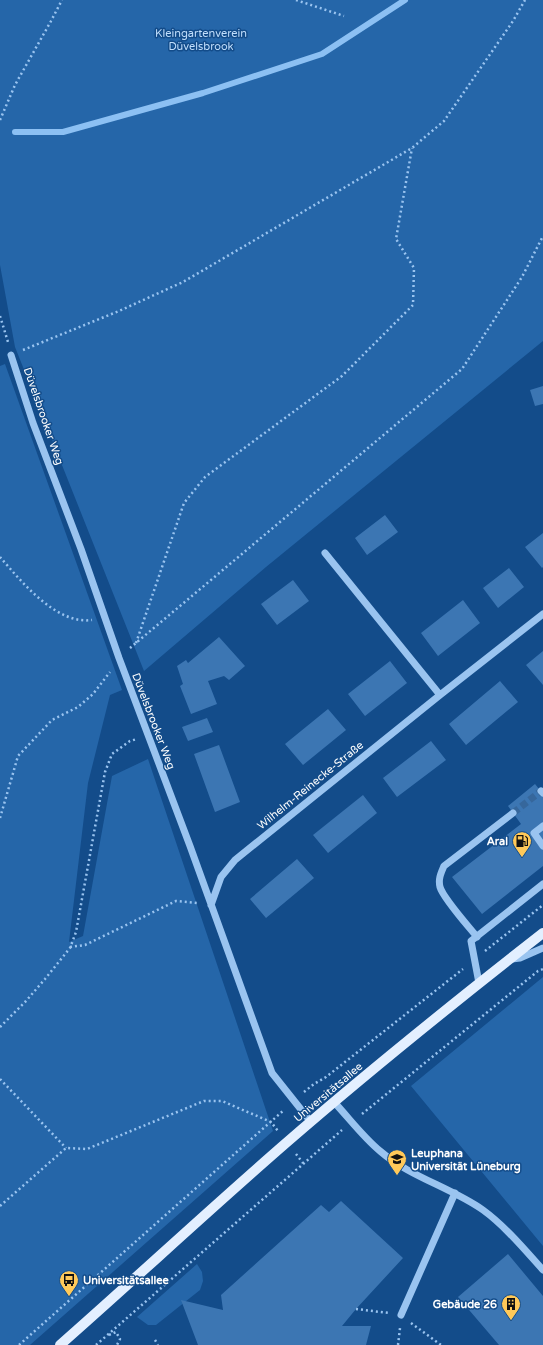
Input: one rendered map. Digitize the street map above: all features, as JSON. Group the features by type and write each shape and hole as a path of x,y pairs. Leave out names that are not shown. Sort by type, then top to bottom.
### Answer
{"main road":[{"name":"Universitätsallee","path":"60,1345 287,1142 479,983 543,933"}],"street":[{"name":"Düvelsbrooker Weg","path":"11,355 33,423 81,549 119,658 272,1073 311,1122"},
{"path":"325,553 440,696"},
{"name":"Wilhelm-Reinecke-Straße","path":"211,905 221,877 235,860 543,614"},
{"path":"477,937 445,896 440,887 439,877 444,866 513,812"},
{"path":"543,826 534,833 543,846"},
{"path":"479,983 471,942 543,884"},
{"name":"Universitätsallee","path":"510,959 520,958 543,948"},
{"path":"334,1102 380,1151 401,1166 454,1193 483,1210 515,1239 543,1270"},
{"path":"400,1315 454,1193"}],"path":[{"path":"0,120 14,85 62,0"},
{"path":"296,0 344,16"},
{"path":"0,316 11,355 119,311 183,282 412,148 444,121 513,21 525,0"},
{"path":"136,643 184,503 205,477 342,376 414,305 414,268 396,239 412,148"},
{"path":"0,818 18,756 52,720 78,708 93,694 119,658 462,369 522,277 543,236"},
{"path":"0,557 24,585 49,606 69,618 87,620 105,618"},
{"path":"0,1027 46,979 70,948 76,932 105,772 112,754 130,741 148,735"},
{"path":"70,948 85,945 176,901 211,905"},
{"path":"19,1345 314,1084 326,1077 543,905"},
{"path":"96,1345 303,1163 538,971 543,969"},
{"path":"0,1079 66,1148 87,1149 204,1101 222,1101 271,1122 303,1163"},
{"path":"0,1206 66,1148"},
{"path":"356,1309 400,1315 441,1345"},
{"path":"107,1335 116,1332 120,1339 117,1345"},
{"path":"155,1340 158,1345"}],"green space":[{"name":"Kleingartenverein Düvelsbrook","path":"0,0 543,0 543,341 266,567 144,671 15,347 0,265"},
{"path":"5,364 122,690 110,695 88,783 69,942 83,936 112,776 148,759 273,1131 30,1345 0,1345 0,366"},
{"path":"543,977 543,1246 411,1086"},
{"path":"197,1264 202,1272 203,1281 200,1290 156,1325 148,1325 137,1317"}],"building":[{"path":"543,386 543,404 535,406 530,390"},
{"path":"385,515 398,532 367,555 355,538"},
{"path":"543,533 543,567 542,568 525,547"},
{"path":"509,568 524,587 498,608 483,588"},
{"path":"293,580 309,601 277,625 261,604"},
{"path":"463,600 480,623 438,656 421,633"},
{"path":"219,637 245,666 229,680 224,676 208,681 217,704 191,714 180,686 183,684 177,666 186,660 188,663"},
{"path":"543,651 543,685 526,665"},
{"path":"390,661 407,683 365,716 348,694"},
{"path":"500,681 518,702 466,745 449,724"},
{"path":"328,709 346,730 303,765 285,744"},
{"path":"207,718 213,732 188,741 182,727"},
{"path":"431,741 446,760 397,797 383,778"},
{"path":"219,745 240,802 215,812 194,754"},
{"path":"535,784 543,794 543,866 482,914 452,877 521,824 508,806"},
{"path":"363,795 377,813 328,853 313,835"},
{"path":"297,859 314,878 266,918 250,899"},
{"path":"341,1201 403,1258 342,1326 371,1326 366,1345 198,1345 181,1300 223,1310 221,1295 321,1205 329,1212"},
{"name":"Gebäude 26","path":"508,1254 543,1296 543,1345 499,1345 458,1297"}],"waterway":[{"path":"15,132 63,132 203,93 322,54 405,0"}],"tunnel":[{"path":"513,813 541,791"}],"place":[{"name":"Aral","path":"522,858"},
{"name":"Leuphana Universität Lüneburg","path":"397,1176"},
{"name":"Universitätsallee","path":"69,1297"},
{"name":"Gebäude 26","path":"511,1321"}]}
